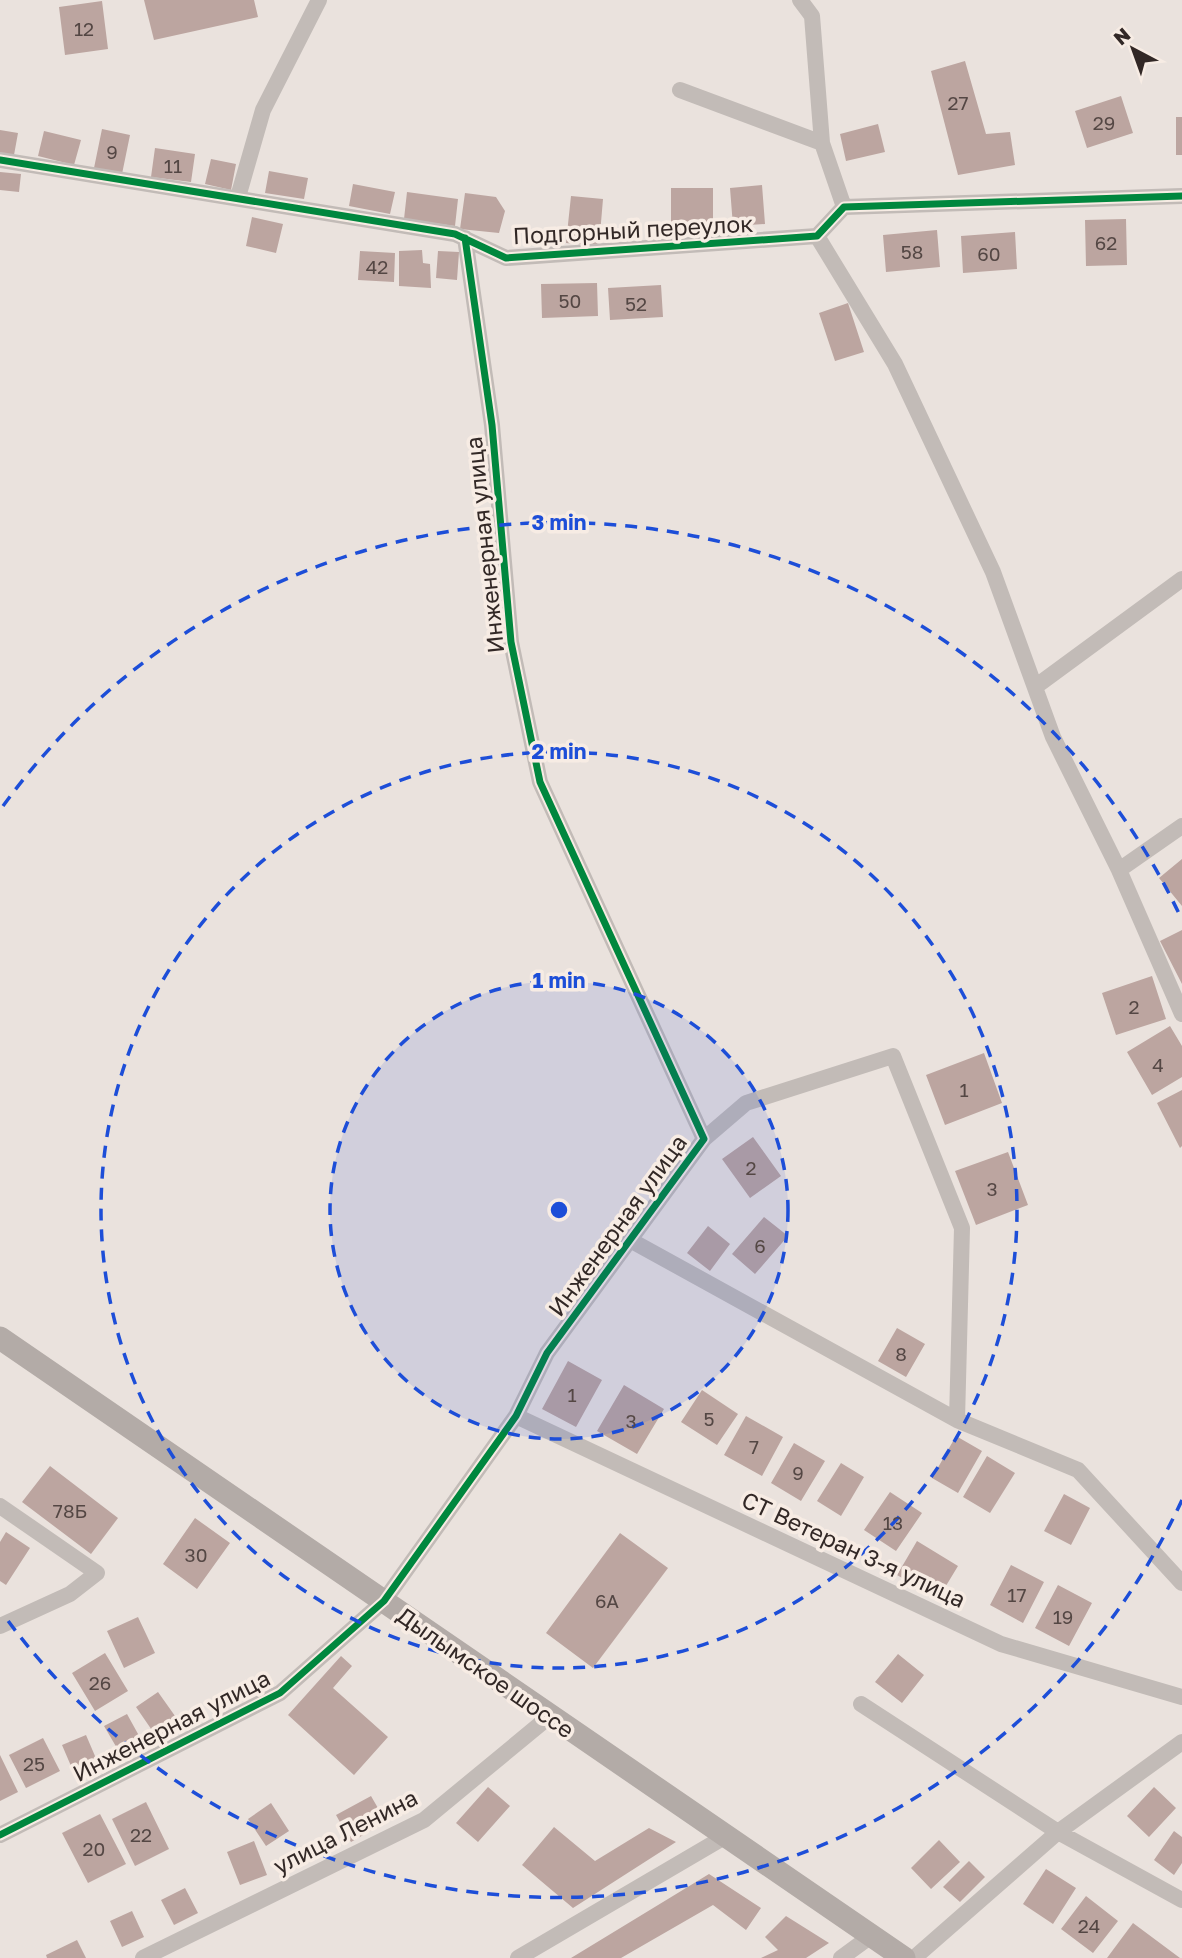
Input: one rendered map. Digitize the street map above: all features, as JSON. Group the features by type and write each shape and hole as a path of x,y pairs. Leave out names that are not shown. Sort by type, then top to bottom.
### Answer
{"main road":[{"name":"Дылымское шоссе","path":"0,1338 904,1958"}],"street":[{"path":"238,197 263,110 319,0"},
{"path":"800,0 812,16 822,143 844,207"},
{"path":"680,90 822,143"},
{"name":"Подгорный переулок","path":"0,160 238,197 465,238 506,258 817,236"},
{"path":"1181,1013 1119,870 1053,737 993,572 895,364 817,236 844,207 1182,196"},
{"name":"Инженерная улица","path":"0,1835 281,1693 384,1601 516,1416 547,1353 704,1139 540,782 511,642 492,425 465,238"},
{"path":"1035,687 1182,579"},
{"path":"1119,870 1182,826"},
{"path":"704,1139 746,1103 893,1056 962,1228 957,1420"},
{"path":"629,1240 957,1420 1078,1470 1182,1583"},
{"name":"СТ Ветеран 3-я улица","path":"516,1416 1001,1644 1182,1697"},
{"path":"0,1506 97,1573 70,1594 0,1626"},
{"path":"861,1704 1058,1832 1182,1900"},
{"name":"улица Ленина","path":"143,1958 424,1820 550,1716"},
{"path":"914,1958 1058,1832 1182,1742"},
{"path":"518,1958 726,1836"},
{"path":"841,1958 871,1936"}],"building":[{"path":"144,0 254,0 258,17 154,40"},
{"path":"102,1 108,49 65,55 59,7"},
{"path":"965,61 986,134 1010,132 1015,165 958,175 931,71"},
{"path":"1121,96 1133,133 1087,148 1075,111"},
{"path":"1176,117 1182,117 1182,155 1176,155"},
{"path":"878,124 885,152 846,161 840,134"},
{"path":"102,129 130,135 122,174 94,168"},
{"path":"0,130 18,133 14,155 0,153"},
{"path":"44,131 81,140 74,165 38,156"},
{"path":"155,148 195,154 191,182 151,177"},
{"path":"211,159 236,164 231,190 205,184"},
{"path":"269,171 308,178 304,199 265,193"},
{"path":"0,172 21,174 19,192 0,190"},
{"path":"353,184 395,192 390,214 349,206"},
{"path":"762,185 765,224 733,226 730,188"},
{"path":"671,188 713,188 713,236 671,236"},
{"path":"407,192 458,199 455,226 404,219"},
{"path":"465,193 496,197 505,211 499,233 460,229"},
{"path":"571,196 603,199 599,246 566,243"},
{"path":"252,217 283,224 276,253 246,246"},
{"path":"1126,219 1127,265 1086,266 1085,220"},
{"path":"937,230 940,267 886,272 883,235"},
{"path":"1015,232 1017,269 963,273 961,236"},
{"path":"422,250 423,263 430,264 431,288 399,286 399,251"},
{"path":"360,251 395,253 394,282 358,280"},
{"path":"438,251 459,252 457,280 436,278"},
{"path":"597,283 598,316 542,318 541,284"},
{"path":"661,285 663,317 610,320 608,288"},
{"path":"848,303 864,352 835,361 819,313"},
{"path":"1182,859 1182,906 1159,878"},
{"path":"1182,930 1182,984 1160,941"},
{"path":"1152,976 1166,1019 1116,1035 1102,993"},
{"path":"1170,1026 1182,1046 1182,1077 1152,1095 1127,1052"},
{"path":"984,1053 1002,1103 945,1125 926,1075"},
{"path":"1182,1090 1182,1146 1180,1148 1157,1103"},
{"path":"753,1137 781,1176 750,1198 722,1159"},
{"path":"1008,1152 1028,1205 976,1225 955,1171"},
{"path":"764,1217 788,1236 755,1274 732,1254"},
{"path":"708,1226 730,1244 710,1271 687,1253"},
{"path":"897,1328 925,1344 906,1377 878,1361"},
{"path":"568,1361 602,1380 576,1427 542,1409"},
{"path":"624,1385 664,1409 637,1454 597,1431"},
{"path":"702,1390 738,1414 717,1445 681,1422"},
{"path":"746,1416 783,1437 762,1476 724,1455"},
{"path":"956,1436 982,1451 958,1493 932,1478"},
{"path":"794,1443 825,1461 801,1501 771,1483"},
{"path":"987,1456 1015,1473 990,1513 963,1497"},
{"path":"841,1463 864,1477 841,1516 817,1501"},
{"path":"50,1466 118,1518 91,1554 22,1502"},
{"path":"890,1492 922,1513 896,1551 864,1530"},
{"path":"1064,1494 1090,1508 1071,1545 1044,1531"},
{"path":"195,1518 230,1543 197,1589 163,1564"},
{"path":"6,1532 30,1548 6,1585 0,1581 0,1542"},
{"path":"620,1533 668,1568 593,1668 546,1633"},
{"path":"917,1541 958,1566 938,1599 897,1575"},
{"path":"1011,1565 1044,1582 1023,1623 990,1605"},
{"path":"1058,1585 1092,1603 1069,1646 1035,1628"},
{"path":"138,1617 155,1653 124,1668 107,1631"},
{"path":"105,1653 128,1691 95,1711 72,1673"},
{"path":"898,1654 924,1675 902,1703 875,1682"},
{"path":"341,1656 352,1666 333,1688 388,1737 354,1775 288,1715"},
{"path":"158,1692 180,1723 158,1739 136,1707"},
{"path":"127,1714 143,1743 121,1755 104,1726"},
{"path":"86,1735 101,1770 77,1780 62,1745"},
{"path":"43,1738 60,1771 26,1788 9,1755"},
{"path":"0,1755 18,1792 0,1801"},
{"path":"488,1787 510,1806 478,1842 456,1823"},
{"path":"1154,1787 1176,1808 1149,1837 1127,1816"},
{"path":"371,1796 386,1822 351,1842 336,1815"},
{"path":"146,1802 169,1849 135,1866 112,1819"},
{"path":"271,1803 289,1831 266,1846 248,1819"},
{"path":"100,1814 126,1864 88,1883 62,1833"},
{"path":"554,1827 595,1861 649,1828 676,1842 573,1908 522,1865"},
{"path":"1174,1831 1182,1837 1182,1863 1174,1875 1154,1860"},
{"path":"939,1840 960,1862 931,1889 911,1868"},
{"path":"254,1841 267,1875 240,1885 227,1852"},
{"path":"969,1861 985,1877 960,1902 943,1887"},
{"path":"1046,1869 1076,1888 1053,1924 1023,1904"},
{"path":"709,1874 761,1908 746,1930 713,1905 621,1958 571,1958"},
{"path":"185,1888 198,1913 174,1925 161,1900"},
{"path":"1086,1896 1118,1921 1093,1953 1061,1929"},
{"path":"132,1911 144,1937 122,1947 110,1921"},
{"path":"786,1916 829,1943 806,1958 761,1958 778,1950 765,1937"},
{"path":"1133,1923 1180,1958 1107,1958"},
{"path":"77,1940 86,1958 47,1958 46,1955"}],"cycle path":[{"path":"0,160 455,234 506,258 817,236 844,207 1182,196"},
{"path":"0,1835 280,1693 384,1601 516,1416 547,1353 704,1139 540,782 511,642 492,425 465,238"}]}
